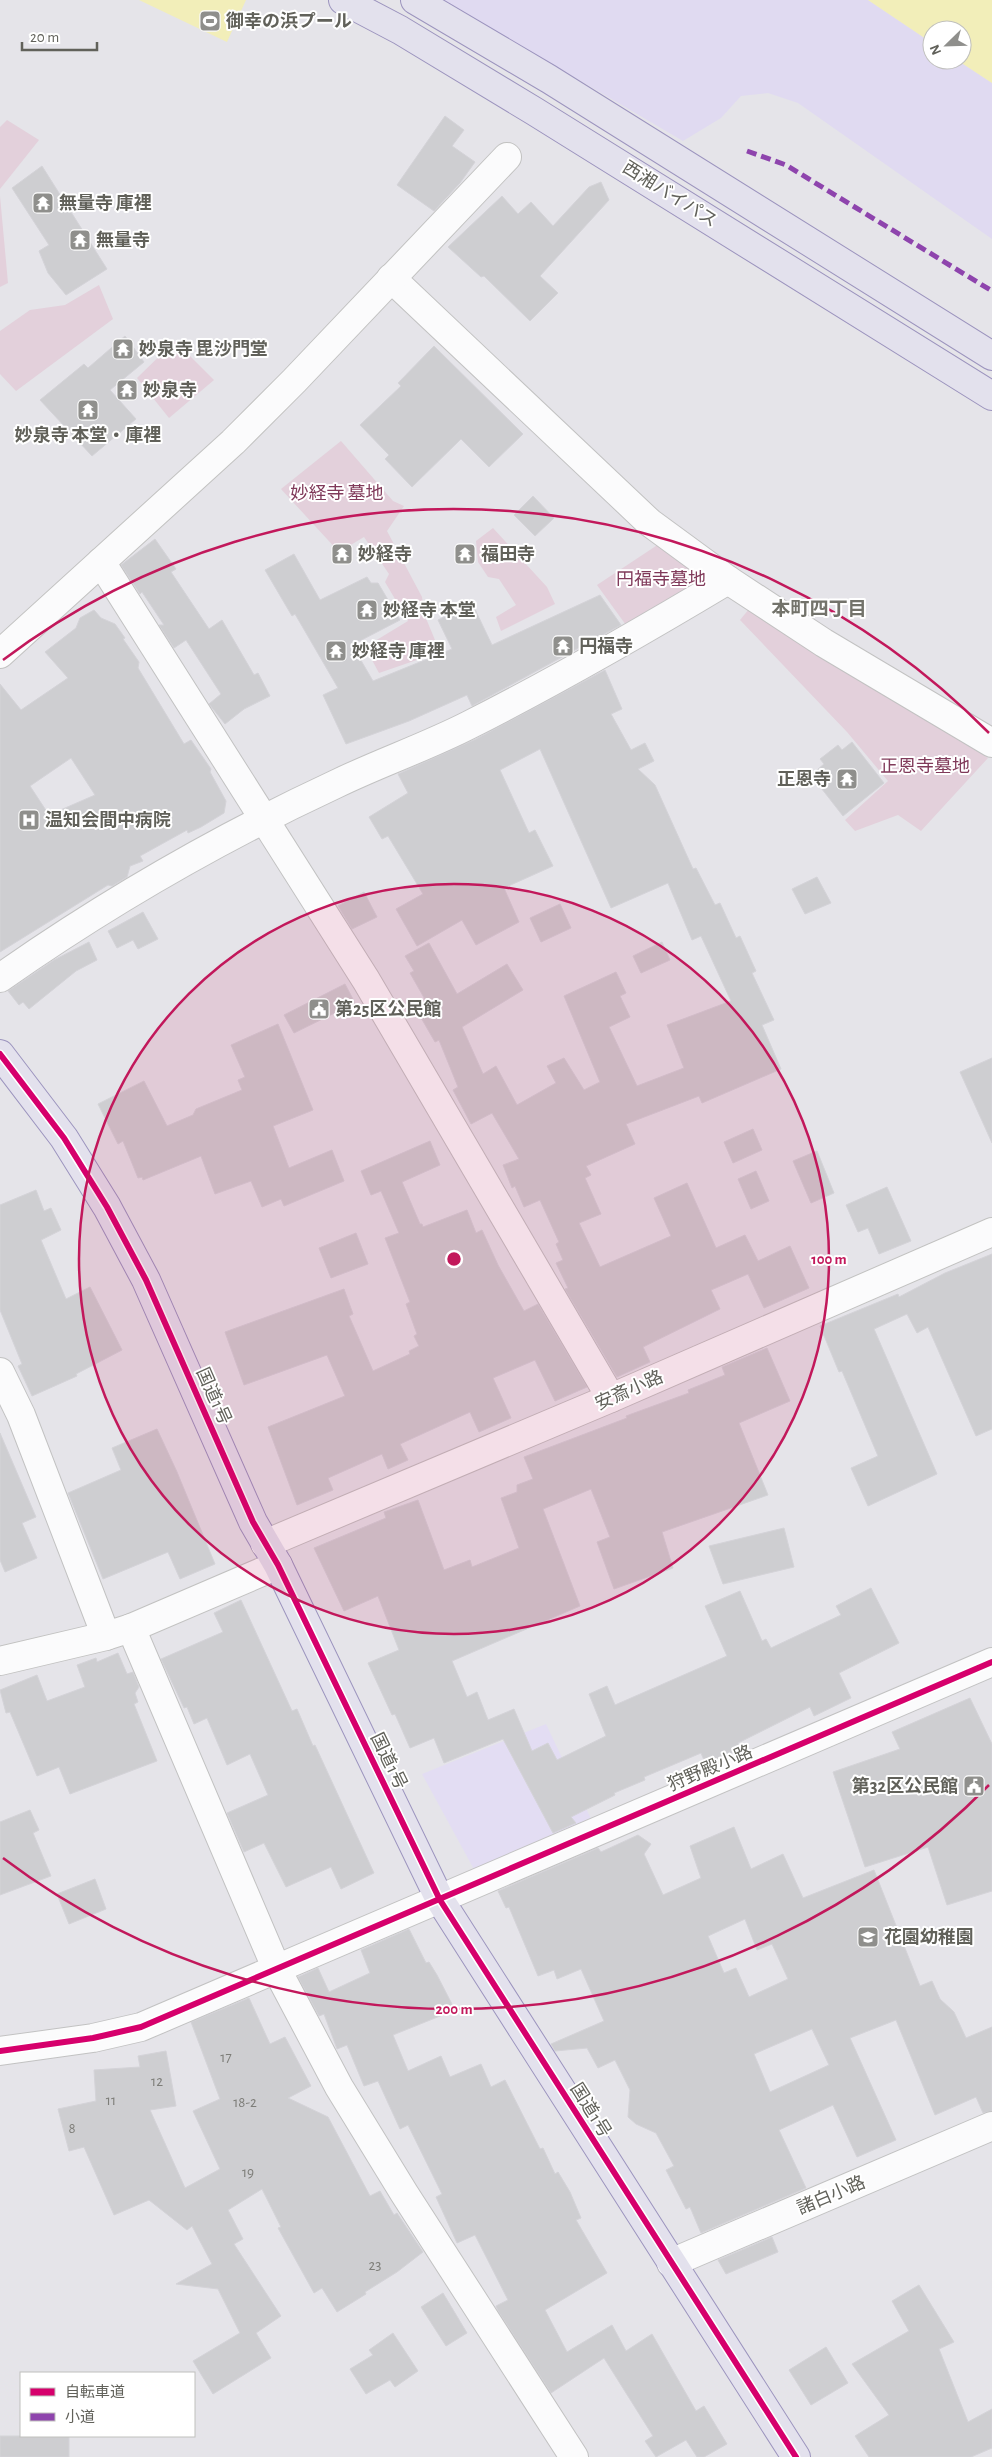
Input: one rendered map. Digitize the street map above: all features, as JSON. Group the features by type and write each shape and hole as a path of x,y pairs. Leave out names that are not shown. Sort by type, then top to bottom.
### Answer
{"highway":[{"name":"西湘バイパス","path":"343,0 400,30 669,194 992,396"},
{"name":"西湘バイパス","path":"415,0 549,79 992,356"},
{"name":"国道1号","path":"0,1054 64,1138 107,1207 146,1280 253,1522 271,1554 440,1900 796,2457"}],"street":[{"path":"0,654 232,442 294,381 507,157"},
{"path":"391,278 649,522 728,580 824,644 992,743"},
{"path":"101,562 366,980 611,1398"},
{"path":"0,978 54,941 264,819 336,783 468,726 598,657 728,580"},
{"name":"安斎小路","path":"0,1661 118,1632 271,1554 611,1398 992,1232"},
{"path":"0,1372 118,1632 277,1970 339,2087 409,2202 574,2457"},
{"name":"狩野殿小路","path":"0,2051 92,2038 141,2027 992,1662"},
{"name":"諸白小路","path":"671,2263 992,2126"}],"shaded area":[{"name":"御幸の浜プール","path":"139,0 246,0 227,42"},
{"path":"868,0 992,0 992,83 972,70 972,20 922,20 922,36"},
{"path":"546,1724 593,1823 476,1873 422,1774"}],"green space":[{"path":"7,120 39,140 0,189 0,127"},
{"path":"0,196 8,283 0,287"},
{"path":"99,285 113,319 16,391 0,374 0,331 30,310 65,305"},
{"path":"175,341 214,380 169,418 137,378"},
{"name":"妙経寺 墓地","path":"341,441 393,501 404,506 387,531 422,597 425,616 440,652 379,673 365,647 408,621 385,582 389,574 364,537 339,552 281,489"},
{"path":"493,528 547,587 555,604 501,631 496,617 516,605 499,579 488,577 478,562 476,541"},
{"name":"円福寺墓地","path":"662,542 716,581 631,632 597,585"},
{"name":"正恩寺墓地","path":"749,609 988,758 921,831 898,815 855,831 845,820 888,781 847,732 740,620"}],"sand":[{"path":"443,0 868,0 922,36 922,70 972,70 992,83 992,239 798,103 768,93 741,96 721,118 683,141"}],"building":[{"path":"445,116 464,130 452,146 475,162 460,183 434,211 397,185"},
{"path":"42,166 107,269 66,295 48,273 39,251 49,245 12,188"},
{"path":"601,182 609,200 540,276 558,293 530,321 484,276 481,277 448,247 502,196 518,214 531,202 553,226 589,187"},
{"name":"妙泉寺 本堂・庫裡","path":"125,336 144,362 110,390 136,419 92,456 40,400 84,364 88,368"},
{"path":"434,346 523,434 489,467 461,439 412,487 385,459 389,455 360,425 401,386 398,383"},
{"path":"533,496 554,518 535,536 514,515"},
{"path":"155,539 176,569 171,572 209,629 222,620 254,675 258,673 270,696 244,709 225,724 209,704 221,694 186,640 174,648 159,625 164,625 121,565"},
{"path":"294,554 320,600 367,577 371,583 378,583 400,620 352,645 373,681 452,649 438,620 472,603 492,645 600,595 621,625 472,706 467,695 409,721 346,744 323,695 338,688 295,614 292,616 265,570"},
{"path":"94,610 101,618 115,624 139,662 138,668 184,744 191,740 211,769 210,772 226,801 224,813 201,827 188,833 187,830 140,856 143,861 130,866 127,877 112,886 108,885 0,952 0,684 21,710 68,678 45,652 76,628 80,618","holes":["71,758 95,795 49,815 30,786"]},
{"path":"605,670 622,709 611,714 631,750 645,743 654,761 638,769 655,785 693,869 696,868 715,905 720,903 736,938 740,936 756,971 752,973 774,1020 762,1025 781,1069 702,1103 699,1096 626,1124 635,1144 586,1166 591,1175 585,1178 601,1214 579,1223 600,1267 671,1236 654,1198 687,1183 716,1248 745,1235 758,1261 790,1246 809,1288 764,1308 748,1274 711,1290 720,1309 643,1347 650,1362 617,1377 565,1289 568,1288 556,1263 563,1260 556,1244 559,1242 540,1200 524,1207 515,1186 512,1188 503,1165 519,1159 492,1113 471,1124 453,1090 458,1087 439,1040 435,1042 420,1016 431,1010 410,973 414,971 405,956 429,943 457,994 507,964 523,990 462,1027 483,1074 496,1066 517,1105 556,1083 547,1066 564,1058 584,1090 600,1082 564,996 616,972 626,993 620,996 630,1017 609,1027 637,1086 684,1068 667,1025 731,1001 701,936 692,940 668,883 611,908 540,749 500,770 529,833 535,830 553,866 504,888 519,922 476,945 462,920 417,946 396,909 423,894 388,836 382,839 369,817 408,793 398,774 476,739"},
{"name":"正恩寺","path":"852,742 884,783 843,816 811,775 824,764 820,759 838,745 842,750"},
{"path":"817,877 831,903 805,914 792,889"},
{"path":"364,892 377,917 352,929 338,906"},
{"path":"560,904 571,928 541,942 530,918"},
{"path":"143,912 158,939 138,949 133,940 117,948 108,931"},
{"path":"89,942 97,960 76,971 29,1009 23,1002 19,1005 8,991 54,960"},
{"path":"662,942 670,960 641,973 633,956"},
{"name":"第25区公民館","path":"345,984 355,1003 294,1033 284,1015"},
{"path":"278,1024 313,1110 273,1126 289,1168 332,1150 344,1181 284,1206 281,1199 262,1207 251,1181 215,1194 201,1156 143,1180 142,1177 138,1178 123,1141 118,1144 98,1104 144,1081 167,1126 193,1115 196,1109 242,1090 238,1080 245,1077 231,1045"},
{"path":"992,1058 992,1143 960,1072"},
{"path":"753,1129 762,1150 733,1163 724,1142"},
{"path":"430,1141 440,1165 402,1182 420,1224 423,1227 467,1210 476,1233 482,1230 498,1265 524,1311 538,1304 587,1387 555,1401 535,1360 493,1378 511,1418 479,1432 470,1412 400,1444 408,1460 388,1469 382,1454 328,1478 333,1490 297,1505 268,1427 345,1396 327,1355 244,1385 225,1332 344,1289 353,1314 349,1316 373,1371 410,1354 409,1351 419,1346 414,1336 417,1334 406,1304 410,1302 385,1238 399,1233 381,1191 371,1195 361,1171"},
{"path":"817,1151 834,1193 811,1203 793,1161"},
{"path":"756,1171 769,1201 751,1209 738,1179"},
{"path":"887,1187 911,1241 879,1254 868,1228 858,1232 846,1205"},
{"path":"36,1190 44,1211 51,1208 61,1230 41,1240 66,1299 90,1287 122,1350 76,1374 77,1376 32,1396 18,1366 22,1364 0,1310 0,1205"},
{"path":"356,1233 368,1264 331,1278 319,1248"},
{"path":"992,1254 992,1429 976,1436 928,1327 917,1333 907,1314 874,1329 937,1474 868,1506 851,1468 878,1456 842,1371 839,1372 820,1326 898,1294 899,1297 945,1273"},
{"path":"767,1348 790,1401 739,1423 768,1495 662,1532 673,1568 614,1589 597,1542 610,1537 591,1489 543,1509 580,1606 452,1661 467,1697 477,1692 488,1720 514,1709 532,1751 548,1743 557,1760 606,1736 589,1694 607,1686 615,1705 727,1656 705,1606 740,1591 762,1641 766,1639 771,1648 841,1615 836,1606 871,1588 899,1643 839,1673 851,1698 814,1716 810,1707 738,1743 740,1749 706,1765 701,1753 644,1777 645,1780 614,1793 615,1795 571,1817 576,1823 553,1833 503,1739 444,1763 434,1738 410,1748 395,1714 392,1715 368,1663 399,1650 378,1596 344,1611 314,1548 386,1518 384,1512 418,1500 444,1570 470,1560 472,1567 519,1548 501,1498 517,1492 517,1485 533,1479 524,1457 689,1393 688,1390 725,1375 722,1367"},
{"path":"157,1429 215,1564 180,1579 168,1552 103,1579 68,1493 121,1470 112,1448"},
{"path":"0,1433 36,1517 22,1523 37,1558 5,1572 0,1560"},
{"path":"784,1528 794,1567 723,1584 709,1546"},
{"path":"241,1600 292,1711 297,1709 313,1746 315,1745 374,1873 341,1889 331,1867 286,1887 264,1843 244,1852 227,1813 268,1795 250,1754 227,1765 207,1718 194,1724 187,1707 184,1708 161,1659 223,1632 214,1613"},
{"path":"118,1653 127,1674 133,1672 139,1687 135,1693 138,1702 134,1704 157,1761 70,1794 59,1767 37,1776 10,1712 6,1713 0,1690 37,1675 47,1701 85,1687 77,1665 96,1658 97,1662"},
{"path":"970,1698 992,1744 992,1891 947,1905 928,1847 865,1867 833,1772 900,1749 892,1732"},
{"path":"30,1810 39,1830 33,1833 51,1876 0,1895 0,1822"},
{"path":"734,1827 751,1869 783,1854 803,1898 874,1870 920,1986 932,1981 940,1999 954,2012 966,2038 992,2027 992,2111 983,2113 976,2097 935,2115 896,2020 850,2038 896,2140 857,2157 833,2105 779,2130 806,2188 701,2233 690,2207 686,2209 666,2170 674,2166 656,2133 636,2124 628,2117 630,2090 615,2060 598,2068 587,2048 555,2051 551,2044 604,2021 581,1969 557,1979 554,1970 538,1976 509,1907 506,1908 498,1891 598,1848 601,1852 638,1835 651,1844 644,1854 663,1895 701,1878 690,1846","holes":["745,1919 757,1950 772,1944 788,1979 749,1997 736,1968 724,1973 708,1936","812,2029 829,2065 770,2092 754,2054"]},
{"path":"95,1879 106,1909 69,1924 57,1894"},
{"path":"409,1929 426,1963 429,1962 455,2010 393,2035 408,2071 441,2056 450,2077 481,2064 491,2087 505,2080 540,2149 543,2148 555,2174 558,2172 570,2192 581,2218 576,2220 607,2273 545,2310 567,2352 612,2325 626,2351 652,2334 696,2411 704,2406 727,2444 704,2457 697,2457 686,2440 656,2457 645,2441 653,2436 604,2358 551,2393 498,2311 496,2306 508,2300 475,2235 457,2243 436,2197 442,2194 408,2125 400,2129 378,2081 364,2086 347,2045 337,2049 324,2014 319,2016 298,1977 318,1968 329,1992 370,1973 361,1950"},
{"path":"249,1998 270,2044 285,2037 311,2086 288,2098 328,2117 370,2196 380,2191 394,2215 397,2213 423,2252 397,2272 365,2292 366,2294 337,2312 322,2288 314,2293 278,2228 281,2227 262,2189 228,2210 243,2239 234,2244 281,2316 256,2333 271,2358 213,2394 193,2361 240,2333 218,2289 176,2284 212,2264 192,2226 187,2230 149,2200 114,2215 84,2147 69,2151 58,2109 96,2101 94,2070 140,2067 138,2056 166,2051 176,2106 150,2110 185,2188 220,2169 193,2111 220,2099 191,2022"},
{"path":"772,2237 778,2252 726,2274 718,2260"},
{"path":"919,2285 954,2342 939,2349 968,2422 992,2409 992,2448 971,2457 869,2457 855,2436 889,2415 852,2364 909,2331 892,2301"},
{"path":"443,2293 467,2333 446,2346 421,2307"},
{"path":"393,2333 418,2371 395,2387 390,2380 366,2394 350,2369 373,2355 369,2350"},
{"path":"826,2347 848,2383 811,2405 789,2370"},
{"path":"0,2436 69,2437 69,2457 0,2457"}],"marked path":[{"path":"747,151 786,165 992,291"}],"cycle path":[{"path":"0,1054 64,1138 107,1207 146,1280 253,1522 278,1565 440,1900 796,2457"},
{"path":"0,2051 93,2038 141,2027 992,1662"}],"place":[{"name":"御幸の浜プール","path":"210,21"},
{"name":"無量寺 庫裡","path":"43,203"},
{"name":"無量寺","path":"80,240"},
{"name":"妙泉寺 毘沙門堂","path":"123,349"},
{"name":"妙泉寺","path":"127,390"},
{"name":"妙泉寺 本堂・庫裡","path":"88,410"},
{"name":"妙経寺","path":"342,554"},
{"name":"福田寺","path":"465,554"},
{"name":"妙経寺 本堂","path":"367,610"},
{"name":"円福寺","path":"563,646"},
{"name":"妙経寺 庫裡","path":"336,651"},
{"name":"正恩寺","path":"847,779"},
{"name":"温知会間中病院","path":"29,820"},
{"name":"第25区公民館","path":"319,1009"},
{"name":"第32区公民館","path":"974,1786"},
{"name":"花園幼稚園","path":"868,1937"}],"district":[{"name":"本町四丁目","path":"819,608"}]}
